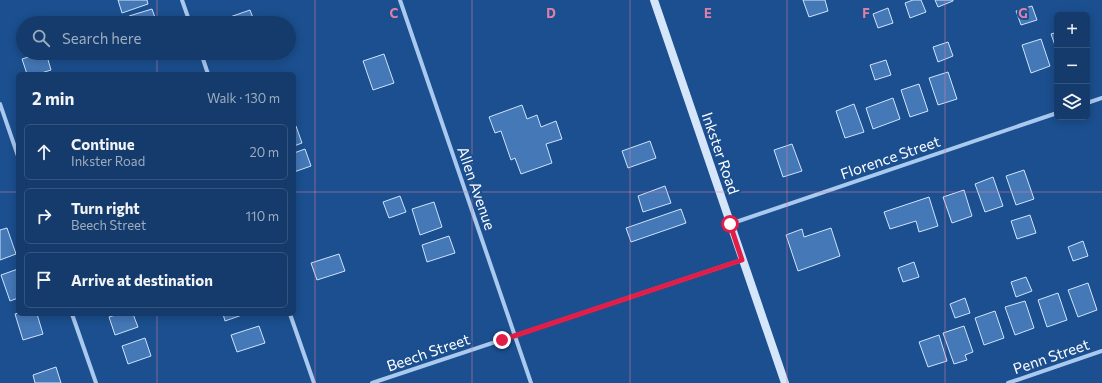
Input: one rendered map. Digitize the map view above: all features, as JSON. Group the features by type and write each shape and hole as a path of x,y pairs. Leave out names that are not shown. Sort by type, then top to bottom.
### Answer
{"main road":[{"name":"Inkster Road","path":"654,0 785,383"}],"street":[{"path":"182,0 188,16"},
{"name":"Allen Avenue","path":"400,0 532,383"},
{"path":"203,60 207,72"},
{"path":"1090,102 1102,98"},
{"path":"0,104 16,150"},
{"name":"Florence Street","path":"730,224 1054,114"},
{"name":"Beech Street","path":"372,383 742,260"},
{"path":"73,316 96,383"},
{"path":"291,316 314,383"},
{"name":"Penn Street","path":"1008,383 1102,351"}],"building":[{"path":"118,0 147,0 148,4 122,13"},
{"path":"803,0 825,0 828,11 809,17"},
{"path":"913,0 921,0 926,12 910,18 905,3"},
{"path":"935,0 953,0 953,1 938,7"},
{"path":"1032,6 1037,20 1021,25 1016,11"},
{"path":"888,8 893,23 878,28 873,14"},
{"path":"152,9 154,16 129,16"},
{"path":"250,10 252,16 233,16"},
{"path":"1054,33 1054,42 1051,34"},
{"path":"1041,39 1050,66 1031,73 1022,45"},
{"path":"948,42 953,56 938,62 933,47"},
{"path":"384,54 394,83 373,90 363,61"},
{"path":"22,60 48,60 51,70 44,72 26,72"},
{"path":"886,60 891,75 875,80 870,65"},
{"path":"948,72 957,99 938,105 929,78"},
{"path":"919,84 928,111 910,117 901,90"},
{"path":"893,98 900,119 873,129 866,108"},
{"path":"854,104 864,132 845,138 836,111"},
{"path":"522,105 527,119 537,115 541,127 556,121 562,139 546,144 552,163 521,174 515,158 511,160 501,131 495,133 489,117"},
{"path":"296,126 302,143 296,145"},
{"path":"650,141 656,158 628,168 622,151"},
{"path":"792,144 802,171 783,177 774,150"},
{"path":"305,149 311,166 296,171 296,152"},
{"path":"1024,170 1034,199 1016,205 1006,176"},
{"path":"993,177 1003,206 985,212 975,184"},
{"path":"665,186 671,203 643,212 638,196"},
{"path":"964,190 972,216 952,223 943,197"},
{"path":"400,196 406,212 389,218 383,202"},
{"path":"929,197 938,226 919,232 916,221 890,229 884,212"},
{"path":"434,202 442,227 420,235 412,209"},
{"path":"681,209 686,223 631,242 626,228"},
{"path":"1030,215 1036,233 1017,239 1011,221"},
{"path":"7,228 16,254 0,260 0,230"},
{"path":"831,228 840,256 798,271 786,235 802,229 804,237"},
{"path":"449,236 455,253 427,262 422,245"},
{"path":"1083,241 1088,256 1073,261 1068,247"},
{"path":"339,254 345,271 317,280 311,263"},
{"path":"914,262 919,277 903,282 898,268"},
{"path":"16,270 16,299 10,301 1,275"},
{"path":"1026,277 1032,291 1016,297 1011,282"},
{"path":"1088,283 1097,310 1078,317 1068,290"},
{"path":"1058,293 1067,320 1047,327 1038,300"},
{"path":"965,298 970,313 955,318 950,304"},
{"path":"1025,301 1034,328 1015,335 1005,307"},
{"path":"995,311 1004,338 984,345 975,318"},
{"path":"15,314 16,316 38,316 43,334 23,340"},
{"path":"134,316 138,327 115,335 109,317"},
{"path":"224,316 239,316 225,321"},
{"path":"259,326 265,343 237,352 231,335"},
{"path":"964,326 973,352 965,355 967,360 954,364 943,333"},
{"path":"939,335 947,361 928,367 919,342"},
{"path":"145,338 151,356 128,364 122,346"},
{"path":"56,367 61,383 35,383 33,375"}],"route":[{"path":"502,340 742,260 730,224"}]}
